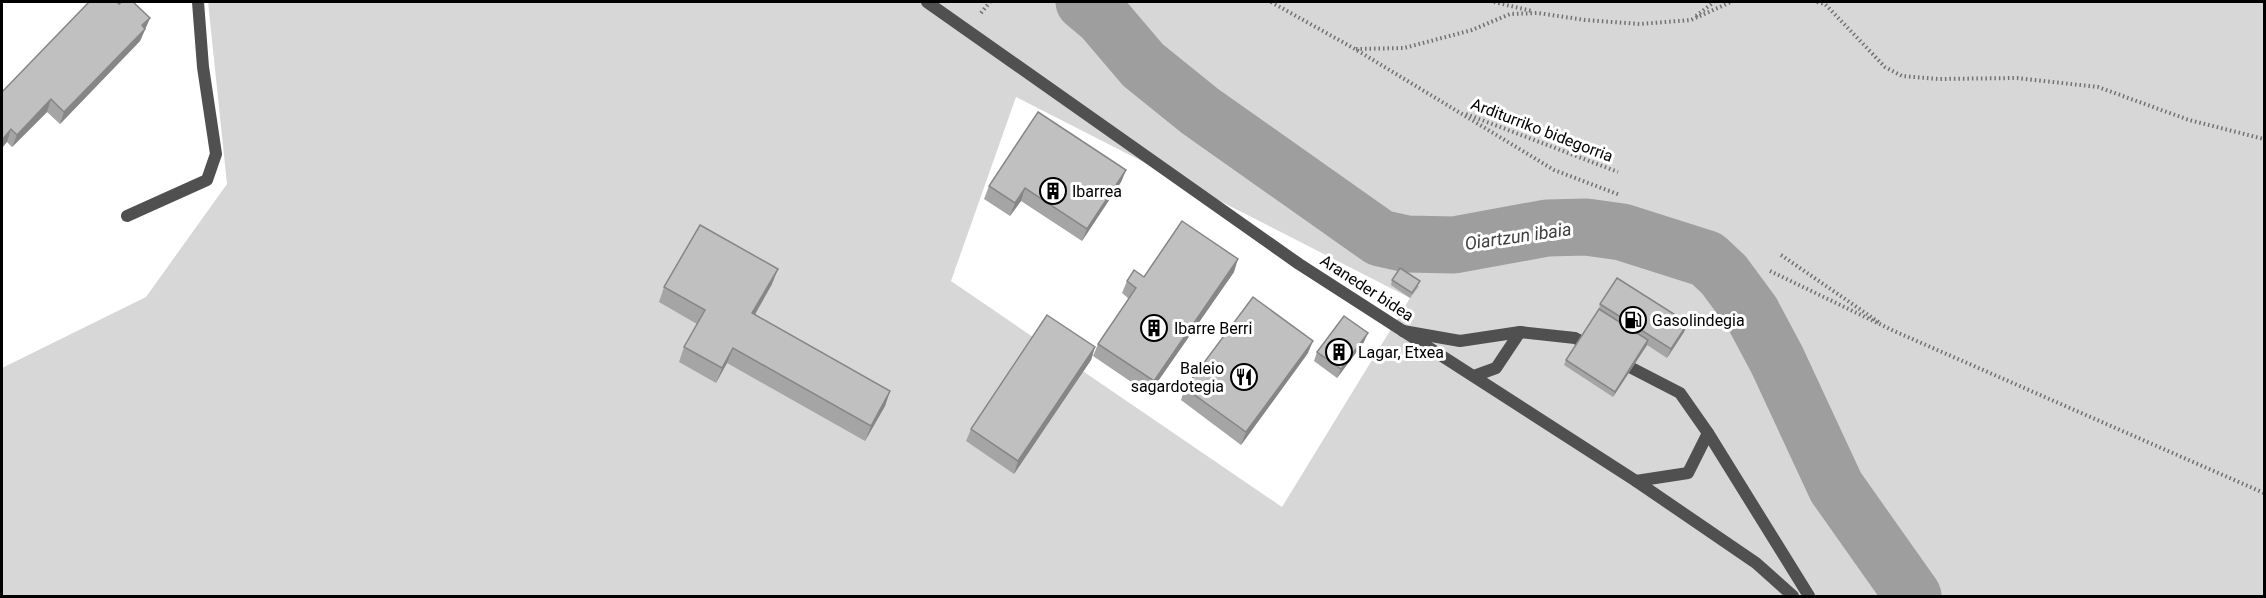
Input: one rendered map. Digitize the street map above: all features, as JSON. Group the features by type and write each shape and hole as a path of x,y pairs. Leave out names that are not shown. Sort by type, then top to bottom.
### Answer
{"street":[{"path":"127,216 207,180 216,154 203,67 198,2"},
{"name":"Araneder bidea","path":"927,2 1289,257 1636,481 1756,563 1793,597"},
{"path":"1403,331 1460,341 1520,332 1575,338 1680,393 1708,433 1809,597"},
{"path":"1474,376 1496,368 1520,332"},
{"path":"1636,481 1688,473 1708,433"}],"path":[{"name":"Arditurriko bidegorria","path":"1271,2 1355,49 1554,170 1620,195"},
{"path":"1494,2 1538,13 1585,20 1640,24 1691,20 1731,2"},
{"path":"1691,20 1714,2"},
{"path":"1816,2 1825,4 1885,68 1902,76 1938,79 2017,78 2098,87 2189,120 2265,139"},
{"path":"1355,49 1404,48 1472,30 1510,14 1538,13"},
{"name":"Arditurriko bidegorria","path":"1457,111 1618,172"},
{"path":"1781,255 1893,331"},
{"path":"1770,271 1893,331 2265,493"}],"shaded area":[{"path":"208,2 2264,2 2264,596 2,596 2,368 146,297 227,184","holes":["1016,97 1410,298 1282,507 951,281"]}],"building":[{"path":"89,2 117,2 119,4 133,2 150,18 142,25 145,29 64,112 51,99 17,135 11,129 2,140 2,92"},
{"name":"Ibarrea","path":"1038,112 1126,170 1087,229 1025,188 1015,203 989,186"},
{"name":"Ibarre Berri","path":"1182,221 1238,259 1154,381 1098,344 1136,288 1127,281 1134,270 1144,277"},
{"path":"700,225 778,269 752,313 890,391 871,426 733,348 722,368 684,347 705,310 664,287"},
{"path":"1400,268 1420,281 1412,293 1392,280"},
{"path":"1617,278 1688,323 1671,349 1600,304"},
{"name":"Baleio sagardotegia","path":"1253,297 1313,341 1246,432 1185,388"},
{"path":"1599,309 1648,340 1615,392 1566,360"},
{"path":"1047,315 1095,347 1018,461 971,429"},
{"name":"Lagar, Etxea","path":"1344,316 1368,333 1341,369 1317,352"}],"waterway":[{"name":"Oiartzun ibaia","path":"1084,2 1103,18 1143,65 1200,111 1380,238 1407,244 1454,245 1547,228 1586,227 1622,232 1707,259 1724,275 1752,313 1777,360 1836,487 1913,596"}],"place":[{"name":"Ibarrea","path":"1053,191"},
{"name":"Gasolindegia","path":"1633,320"},
{"name":"Ibarre Berri","path":"1154,328"},
{"name":"Lagar, Etxea","path":"1339,352"},
{"name":"Baleio sagardotegia","path":"1244,377"}]}
